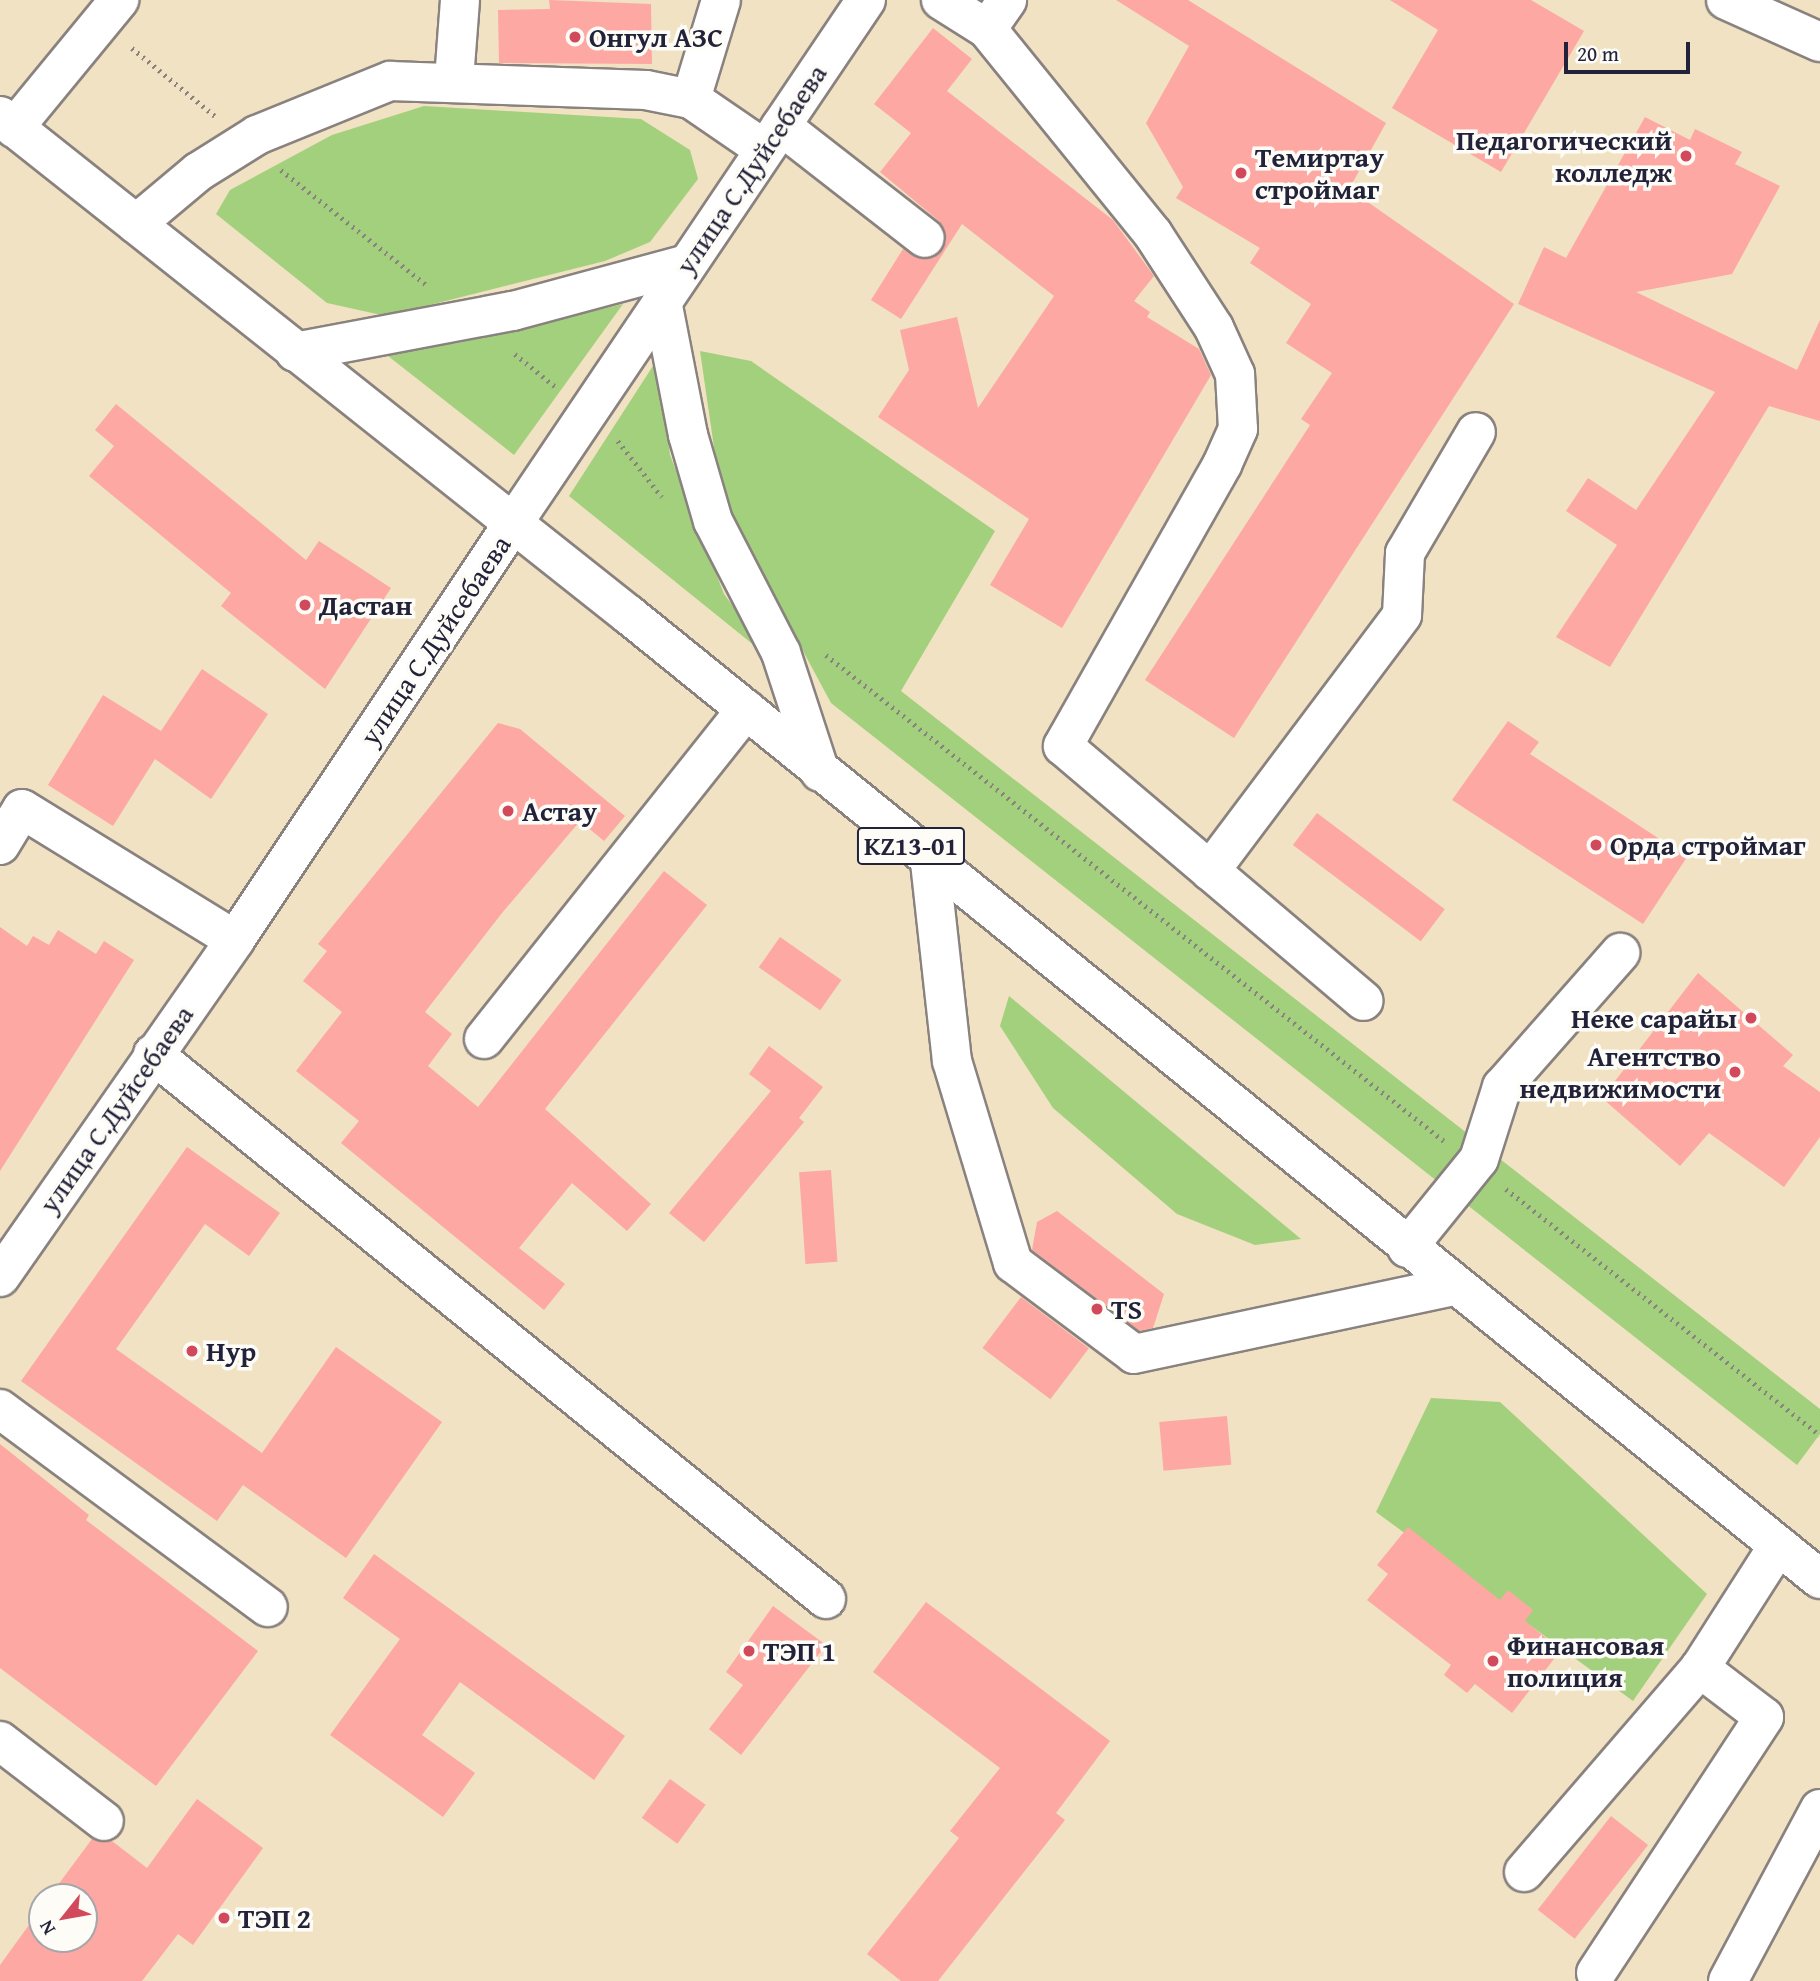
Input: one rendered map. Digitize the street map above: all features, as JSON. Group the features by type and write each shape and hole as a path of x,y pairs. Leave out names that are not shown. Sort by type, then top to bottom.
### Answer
{"main road":[{"path":"454,80 460,0"},
{"path":"691,99 721,0"},
{"name":"улица С.Дуйсебаева","path":"0,1277 11,1237 153,1054 235,940 866,0"},
{"path":"941,0 997,14 1153,234 1214,328 1235,374 1238,429 1222,465 1063,746 1364,1001"},
{"path":"1726,0 1820,42"},
{"path":"7,122 110,11"},
{"path":"136,225 247,142 390,82 454,80 646,90 691,99 816,156 925,237"},
{"name":"KZ13-01","path":"7,122 746,710 1452,1286 1820,1579"},
{"path":"295,352 470,319 687,264"},
{"path":"662,301 688,435 713,521 781,653 820,772"},
{"path":"1210,871 1402,615 1405,553 1476,432"},
{"path":"484,1039 746,710"},
{"path":"0,845 22,810 235,940"},
{"path":"930,862 952,1061 1013,1263 1134,1354 1452,1286"},
{"path":"1407,1248 1475,1165 1491,1136 1502,1087 1620,953"},
{"path":"153,1054 826,1599"},
{"path":"0,1409 268,1606"},
{"path":"1524,1872 1700,1668 1779,1546"},
{"path":"1596,1973 1764,1717 1700,1668"},
{"path":"0,1741 104,1821"},
{"path":"1728,1981 1820,1809"}],"path":[{"path":"110,11 247,142 561,390"},
{"path":"611,432 671,509"},
{"path":"815,647 1820,1435"}],"green space":[{"path":"424,106 641,119 690,150 698,179 650,242 605,261 386,316 327,303 216,214 230,190 332,135"},
{"path":"623,304 514,455 383,352 458,343"},
{"path":"700,351 751,361 995,531 901,691 1820,1409 1820,1434 1797,1465 831,703 738,530 717,468"},
{"path":"660,355 670,455 724,594 771,659 569,496"},
{"path":"1009,996 1301,1239 1255,1245 1177,1214 1053,1108 1000,1026"},
{"path":"1431,1398 1500,1402 1707,1594 1633,1701 1376,1512"}],"building":[{"name":"Онгул АЗС","path":"549,0 651,4 652,64 499,63 498,10 550,9"},
{"path":"1116,0 1188,0 1386,123 1349,189 1514,304 1234,738 1145,680 1310,425 1301,419 1332,373 1286,343 1311,304 1250,263 1260,248 1176,198 1183,187 1146,123 1189,46"},
{"path":"1390,0 1531,0 1584,31 1501,172 1392,108 1438,30"},
{"path":"933,28 972,59 947,91 1113,220 1154,276 1134,301 1150,312 1147,317 1199,349 1211,375 1062,628 990,585 1029,519 878,417 909,370 900,330 957,317 978,408 1054,296 962,224 901,319 871,300 903,249 933,258 946,242 939,221 880,172 911,133 874,104"},
{"path":"1645,117 1690,140 1695,129 1742,152 1735,164 1780,186 1732,274 1636,292 1797,370 1820,320 1820,421 1769,406 1610,667 1556,637 1617,545 1566,511 1588,478 1636,510 1715,392 1518,304 1544,247 1566,258"},
{"path":"116,404 306,560 319,541 391,588 325,689 221,606 231,593 89,476 114,446 95,430"},
{"path":"202,669 268,714 211,799 155,759 113,826 48,785 103,695 161,731"},
{"name":"Орда строймаг","path":"1508,721 1539,742 1530,754 1687,857 1643,924 1452,800"},
{"path":"498,723 520,729 625,816 604,841 580,821 502,913 425,1012 452,1034 428,1066 478,1107 664,871 707,905 545,1109 651,1204 627,1231 572,1183 519,1248 565,1284 544,1310 341,1143 359,1121 296,1071 342,1012 303,981 327,951 318,944"},
{"path":"1317,813 1445,909 1421,941 1293,845"},
{"path":"0,927 27,946 33,936 49,945 58,930 96,954 104,941 134,960 0,1171"},
{"path":"780,937 841,980 820,1010 759,967"},
{"path":"1698,973 1793,1055 1783,1066 1820,1092 1820,1137 1784,1187 1709,1133 1680,1166 1602,1098"},
{"path":"769,1046 823,1087 799,1118 804,1122 704,1242 669,1213 771,1091 749,1074"},
{"path":"187,1147 280,1213 249,1256 205,1224 116,1349 262,1453 336,1347 442,1422 346,1558 243,1485 217,1521 21,1381"},
{"path":"831,1170 837,1262 805,1264 799,1172"},
{"path":"1057,1211 1164,1294 1153,1328 1139,1331 1032,1250 1037,1222"},
{"path":"1021,1297 1089,1348 1050,1399 982,1348"},
{"path":"1227,1416 1231,1465 1164,1471 1159,1422"},
{"path":"0,1444 89,1515 86,1520 258,1651 156,1786 0,1668"},
{"path":"1408,1527 1500,1600 1508,1590 1533,1610 1525,1621 1561,1650 1512,1713 1475,1684 1467,1693 1444,1675 1451,1665 1367,1600 1388,1574 1377,1565"},
{"path":"374,1554 625,1736 594,1780 460,1682 422,1735 475,1773 443,1817 330,1735 400,1639 343,1598"},
{"path":"926,1602 1110,1741 1056,1813 1065,1820 938,1981 901,1981 867,1954 959,1838 950,1831 1000,1768 873,1672"},
{"path":"773,1606 826,1645 741,1755 709,1729 743,1685 726,1672"},
{"path":"670,1779 706,1805 677,1844 642,1818"},
{"path":"197,1799 263,1848 193,1945 178,1934 142,1981 0,1981 0,1965 28,1926 28,1953 98,1953 98,1883 59,1883 92,1839 112,1841 147,1868"},
{"path":"1611,1816 1648,1845 1575,1939 1538,1910"}],"place":[{"name":"Онгул АЗС","path":"575,37"},
{"name":"Педагогический колледж","path":"1686,156"},
{"name":"Темиртау строймаг","path":"1241,173"},
{"name":"Дастан","path":"305,605"},
{"name":"Астау","path":"508,811"},
{"name":"Орда строймаг","path":"1596,845"},
{"name":"Неке сарайы","path":"1751,1018"},
{"name":"Агентство недвижимости","path":"1735,1072"},
{"name":"TS","path":"1097,1309"},
{"name":"Нур","path":"192,1351"},
{"name":"ТЭП 1","path":"749,1651"},
{"name":"Финансовая полиция","path":"1493,1661"},
{"name":"ТЭП 2","path":"224,1918"}]}
